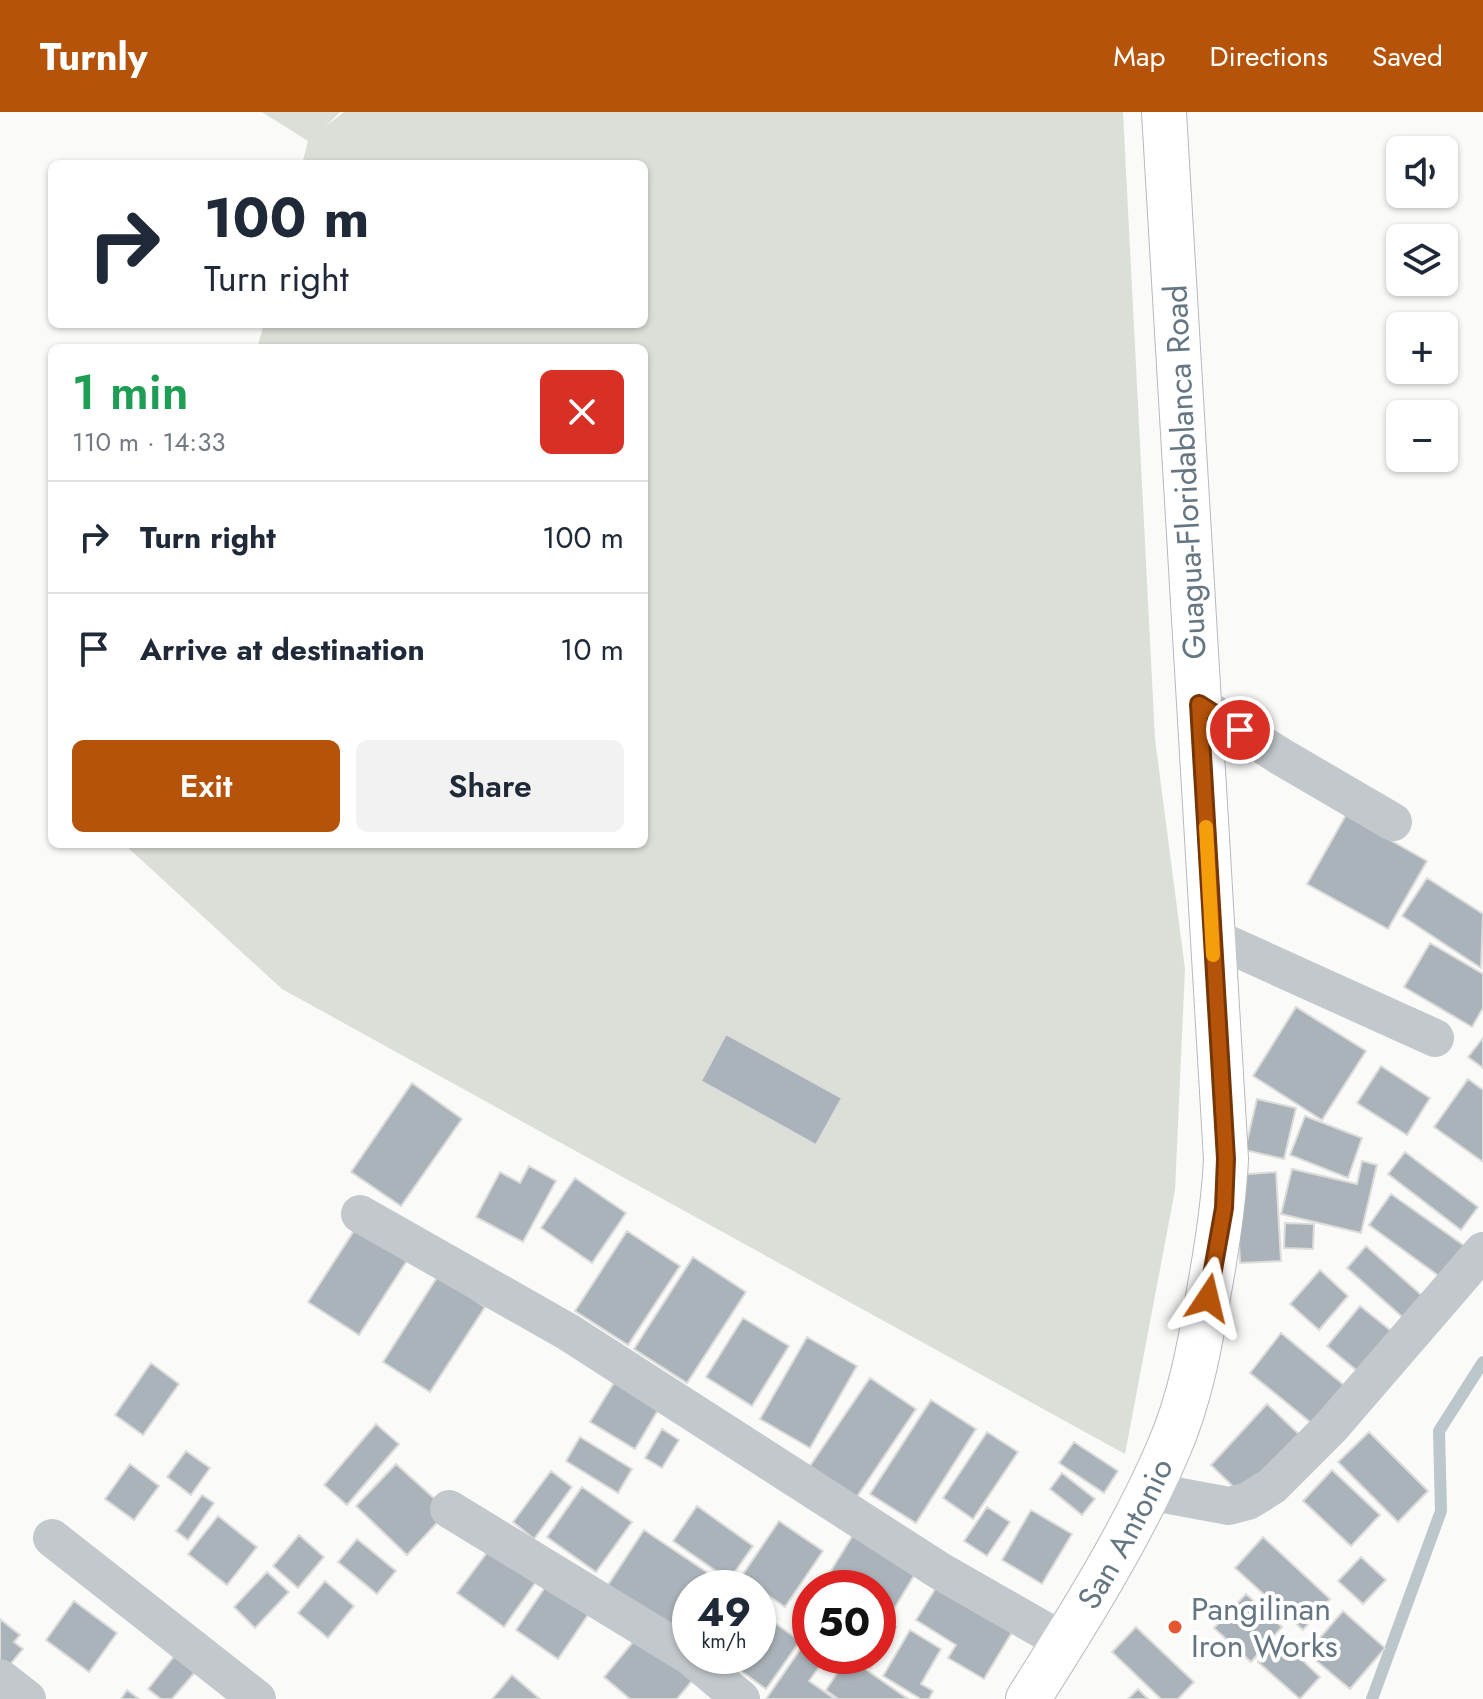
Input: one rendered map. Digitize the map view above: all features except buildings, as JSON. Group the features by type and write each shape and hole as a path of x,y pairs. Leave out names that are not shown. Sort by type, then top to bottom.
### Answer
{"main road":[{"name":"Guagua-Floridablanca Road","path":"1164,112 1226,1159 1224,1208 1198,1358"},
{"name":"San Antonio","path":"1028,1699 1064,1642 1148,1491 1169,1448 1198,1358"}],"street":[{"path":"1199,704 1393,822"},
{"path":"1212,937 1435,1038"},
{"path":"360,1214 568,1332 940,1571 1064,1642"},
{"path":"1148,1491 1229,1506 1248,1501 1272,1486 1331,1427 1483,1251"},
{"path":"449,1509 672,1645"},
{"path":"52,1538 257,1699"},
{"path":"711,1674 741,1699"},
{"path":"0,1678 27,1699"}],"shaded area":[{"path":"262,112 340,112 325,127 344,112 1123,112 1155,739 1185,969 1175,1190 1125,1454 282,989 128,848 648,848 648,344 258,344 263,328 648,328 648,160 303,160 308,141"}],"waterway":[{"path":"1372,1699 1441,1511 1439,1431 1483,1362"}],"slow traffic":[{"path":"1206,827 1213,955"}],"place":[{"name":"Pangilinan Iron Works","path":"1175,1627"}],"route":[{"path":"1208,1298 1224,1208 1226,1159 1199,704 1240,730"}]}
